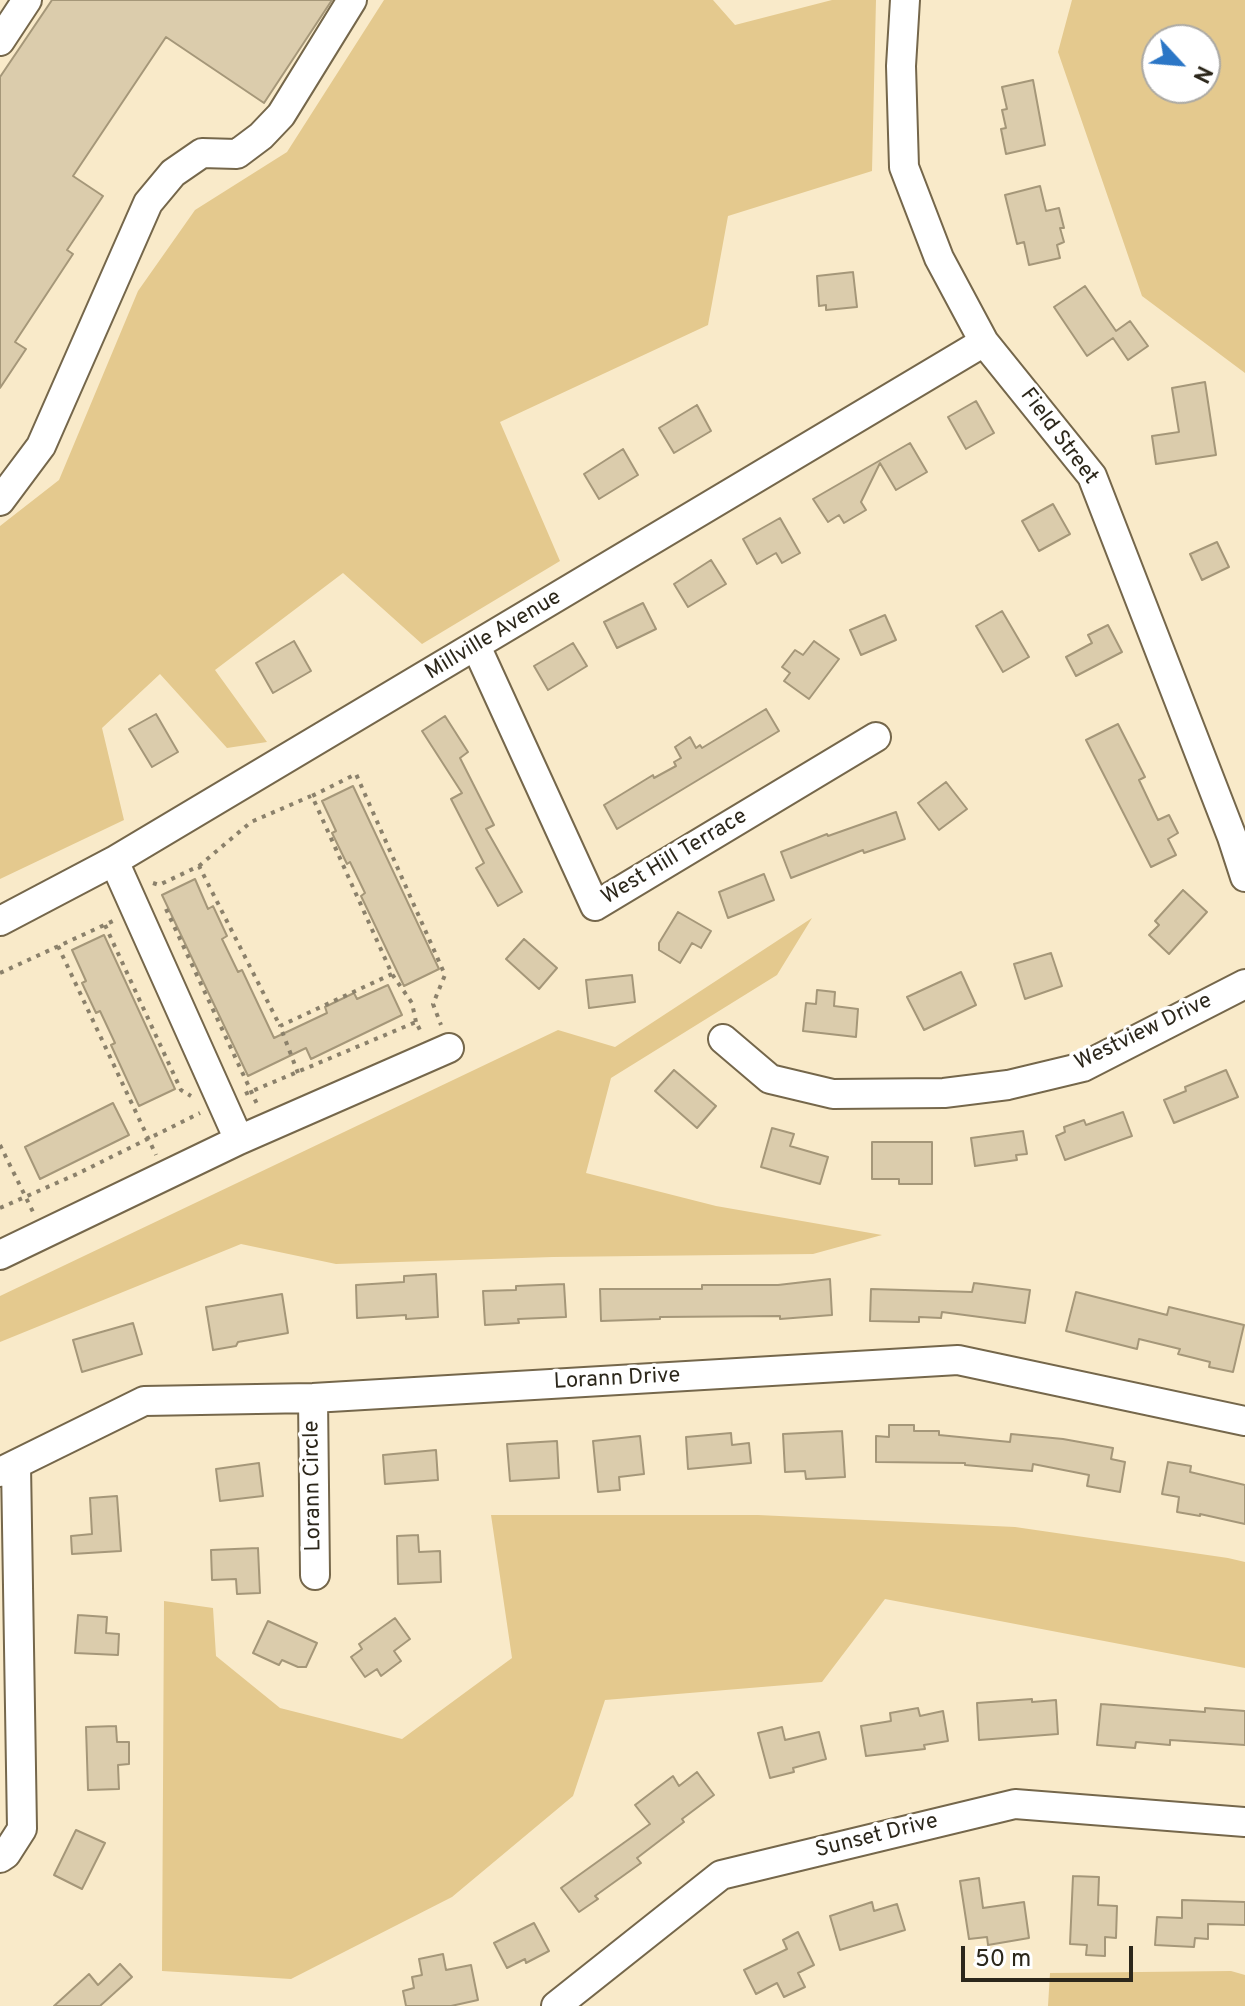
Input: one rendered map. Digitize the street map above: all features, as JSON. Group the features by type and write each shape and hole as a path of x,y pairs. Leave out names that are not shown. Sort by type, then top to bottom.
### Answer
{"street":[{"path":"0,41 27,0"},
{"path":"0,501 41,446 148,203 173,173 202,153 237,154 261,136 281,115 352,0"},
{"name":"Field Street","path":"905,0 901,66 904,167 939,258 984,342 1092,476 1238,834 1245,877"},
{"name":"Millville Avenue","path":"0,921 114,861 984,342"},
{"name":"West Hill Terrace","path":"476,646 595,906 876,737"},
{"path":"114,861 239,1140"},
{"name":"Westview Drive","path":"723,1039 770,1079 833,1094 944,1093 1008,1085 1083,1067 1245,984"},
{"path":"0,1255 239,1140 449,1048"},
{"name":"Lorann Drive","path":"8,1469 144,1401 313,1398 958,1360 1245,1421"},
{"name":"Lorann Circle","path":"313,1398 315,1575"},
{"path":"0,1858 22,1829 8,1469"},
{"name":"Sunset Drive","path":"556,2006 721,1875 1015,1804 1245,1822"}],"path":[{"path":"199,866 251,822 356,774 445,975 433,1004 449,1048"},
{"path":"312,796 392,974 412,1003 416,1022"},
{"path":"162,901 269,1127"},
{"path":"105,925 181,1090 200,1101 204,1111"},
{"path":"58,946 166,1175"},
{"path":"298,1073 280,1026 392,974"},
{"path":"0,1145 44,1234"}],"shaded area":[{"path":"384,0 713,0 735,25 832,0 876,0 872,171 728,216 708,325 500,422 560,561 422,644 343,573 215,670 267,742 227,748 160,674 102,728 124,820 0,879 0,526 59,480 138,291 195,210 287,152"},
{"path":"1072,0 1245,0 1245,373 1142,296 1058,52"},
{"path":"812,918 777,975 611,1078 586,1173 716,1206 882,1235 813,1254 553,1257 336,1264 241,1244 0,1342 0,1296 558,1030 615,1047"},
{"path":"491,1515 758,1515 1015,1527 1228,1558 1245,1562 1245,1668 885,1599 822,1682 605,1700 573,1796 452,1897 291,1979 162,1971 164,1601 213,1608 216,1656 280,1708 402,1739 512,1658"},
{"path":"1231,1971 1245,1975 1245,2006 1048,2006 1050,1973"}],"building":[{"path":"52,0 332,0 264,103 166,37 73,176 103,196 67,250 73,254 15,342 26,349 0,388 0,77"},
{"path":"1033,80 1045,145 1006,154 1001,129 1006,128 1002,110 1007,109 1002,87"},
{"path":"1040,186 1046,211 1059,208 1064,242 1057,245 1060,258 1029,265 1024,242 1017,244 1005,195"},
{"path":"853,272 857,307 826,310 826,305 819,306 817,276"},
{"path":"1085,286 1116,331 1130,321 1148,346 1128,360 1113,338 1087,356 1054,307"},
{"path":"1205,382 1216,455 1156,464 1152,436 1179,432 1172,388"},
{"path":"976,401 994,433 966,449 948,417"},
{"path":"697,405 711,431 674,453 659,428"},
{"path":"910,443 927,472 896,490 880,463 861,502 866,510 844,523 839,515 828,522 813,499"},
{"path":"623,449 638,475 599,499 584,474"},
{"path":"1053,504 1070,534 1039,551 1022,521"},
{"path":"780,518 800,553 782,563 776,553 757,564 743,539"},
{"path":"1217,542 1229,567 1202,580 1190,554"},
{"path":"711,560 726,584 688,607 674,584"},
{"path":"643,603 656,629 617,648 604,622"},
{"path":"1002,611 1029,657 1003,672 976,626"},
{"path":"885,615 896,640 861,655 850,630"},
{"path":"1108,625 1122,652 1076,676 1066,657 1092,643 1088,635"},
{"path":"294,641 311,671 273,693 256,663"},
{"path":"814,641 839,659 809,699 784,681 790,673 782,667 795,650 803,655"},
{"path":"573,643 587,666 548,690 534,666"},
{"path":"766,709 779,731 617,829 604,805 653,775 654,778 676,766 674,762 681,758 675,747 690,737 696,748 700,745 702,748"},
{"path":"156,714 178,752 152,767 129,729"},
{"path":"445,716 468,752 460,758 494,825 486,829 522,892 498,906 476,868 484,863 451,799 462,793 422,731"},
{"path":"1118,724 1145,777 1139,780 1158,820 1169,815 1178,833 1168,839 1176,855 1151,867 1086,740"},
{"path":"946,782 967,809 939,830 918,803"},
{"path":"353,786 439,969 404,986 361,896 365,893 332,833 336,831 322,801"},
{"path":"896,812 905,839 864,853 863,850 791,878 781,852"},
{"path":"764,874 774,900 728,918 719,892"},
{"path":"195,879 208,909 213,906 227,936 222,939 238,972 242,970 274,1038 327,1013 325,1007 354,993 357,999 388,985 402,1015 311,1059 306,1048 248,1076 162,895"},
{"path":"1183,890 1207,912 1169,954 1149,935 1159,925 1155,921"},
{"path":"678,912 711,931 701,948 692,943 680,963 659,950 659,943"},
{"path":"104,935 175,1089 139,1106 111,1045 115,1043 82,983 86,981 72,950"},
{"path":"524,939 557,968 539,989 506,959"},
{"path":"1051,953 1062,986 1025,999 1014,964"},
{"path":"961,972 976,1005 924,1030 907,997"},
{"path":"632,975 635,1002 589,1008 586,980"},
{"path":"817,990 835,992 834,1006 858,1009 856,1037 803,1031 806,1003 816,1004"},
{"path":"674,1070 716,1106 697,1128 655,1091"},
{"path":"1226,1070 1238,1097 1174,1123 1164,1100 1186,1091 1185,1087"},
{"path":"113,1103 129,1135 40,1179 25,1147"},
{"path":"1123,1112 1132,1136 1065,1160 1056,1136 1065,1132 1064,1127 1084,1120 1086,1125"},
{"path":"772,1128 794,1134 790,1146 828,1157 820,1184 761,1167"},
{"path":"1023,1131 1027,1154 1016,1155 1017,1160 975,1166 971,1138"},
{"path":"872,1142 932,1142 932,1184 899,1184 899,1179 872,1179"},
{"path":"436,1274 438,1317 357,1318 356,1285 404,1282 404,1276"},
{"path":"830,1279 832,1315 780,1319 780,1316 660,1317 601,1321 600,1289 702,1289 702,1285 778,1285"},
{"path":"974,1283 1030,1290 1025,1323 942,1312 941,1318 919,1317 919,1322 870,1321 871,1289 972,1292"},
{"path":"564,1284 566,1317 518,1319 519,1323 485,1325 483,1291"},
{"path":"1076,1292 1167,1315 1169,1307 1244,1325 1233,1372 1209,1367 1210,1362 1178,1354 1180,1349 1139,1339 1137,1349 1066,1331"},
{"path":"282,1294 288,1333 213,1350 206,1307"},
{"path":"133,1323 142,1354 82,1372 73,1340"},
{"path":"889,1425 914,1425 914,1431 939,1431 939,1435 1010,1442 1011,1434 1113,1448 1111,1459 1125,1462 1120,1492 1087,1486 1089,1475 1033,1464 1032,1471 965,1463 876,1462 876,1436 889,1437"},
{"path":"842,1431 845,1477 806,1479 805,1471 785,1472 783,1434"},
{"path":"731,1433 732,1445 749,1443 751,1463 688,1469 686,1437"},
{"path":"640,1436 644,1474 619,1477 620,1490 598,1492 593,1441"},
{"path":"557,1441 559,1478 510,1481 507,1444"},
{"path":"436,1450 438,1480 385,1484 383,1455"},
{"path":"1168,1462 1191,1466 1190,1472 1245,1485 1245,1524 1177,1512 1179,1497 1162,1494"},
{"path":"259,1463 263,1496 220,1501 216,1469"},
{"path":"117,1496 121,1551 72,1554 71,1536 92,1534 90,1498"},
{"path":"418,1535 419,1552 440,1551 441,1582 398,1584 397,1536"},
{"path":"258,1548 260,1593 237,1594 236,1579 212,1580 211,1550"},
{"path":"78,1615 107,1617 106,1633 119,1634 118,1655 75,1653"},
{"path":"395,1618 410,1639 394,1651 401,1661 381,1676 377,1669 365,1677 351,1657 362,1649 359,1644"},
{"path":"268,1621 317,1643 306,1667 282,1660 279,1665 253,1653"},
{"path":"1032,1699 1032,1702 1056,1700 1058,1734 979,1740 977,1703"},
{"path":"1101,1704 1205,1712 1205,1708 1245,1711 1245,1745 1170,1740 1170,1745 1136,1742 1135,1748 1097,1745"},
{"path":"918,1708 920,1716 943,1711 948,1741 924,1745 925,1749 866,1756 861,1726 891,1721 890,1713"},
{"path":"116,1726 117,1742 129,1742 129,1764 118,1765 119,1789 88,1790 86,1727"},
{"path":"782,1727 785,1740 819,1732 826,1759 770,1778 758,1733"},
{"path":"697,1772 714,1795 637,1858 641,1863 595,1896 598,1899 579,1912 561,1888 650,1824 635,1805 673,1776 679,1786"},
{"path":"76,1830 105,1843 82,1889 54,1875"},
{"path":"1073,1876 1099,1877 1098,1905 1117,1906 1116,1938 1105,1937 1105,1956 1086,1955 1087,1945 1070,1944"},
{"path":"979,1878 983,1908 1024,1902 1029,1938 988,1945 987,1937 969,1939 960,1881"},
{"path":"1182,1900 1245,1902 1245,1925 1208,1924 1208,1939 1195,1938 1194,1947 1155,1945 1157,1917 1182,1918"},
{"path":"872,1902 874,1911 897,1904 905,1930 840,1950 830,1916"},
{"path":"534,1923 549,1951 526,1963 525,1959 507,1968 494,1943"},
{"path":"798,1932 814,1965 798,1973 805,1987 784,1997 777,1983 756,1994 744,1970 787,1949 783,1940"},
{"path":"443,1954 446,1970 471,1965 478,2000 451,2006 406,2006 403,1991 414,1988 412,1977 422,1975 419,1959"},
{"path":"120,1964 132,1977 100,2006 54,2006 89,1974 98,1985"}]}
